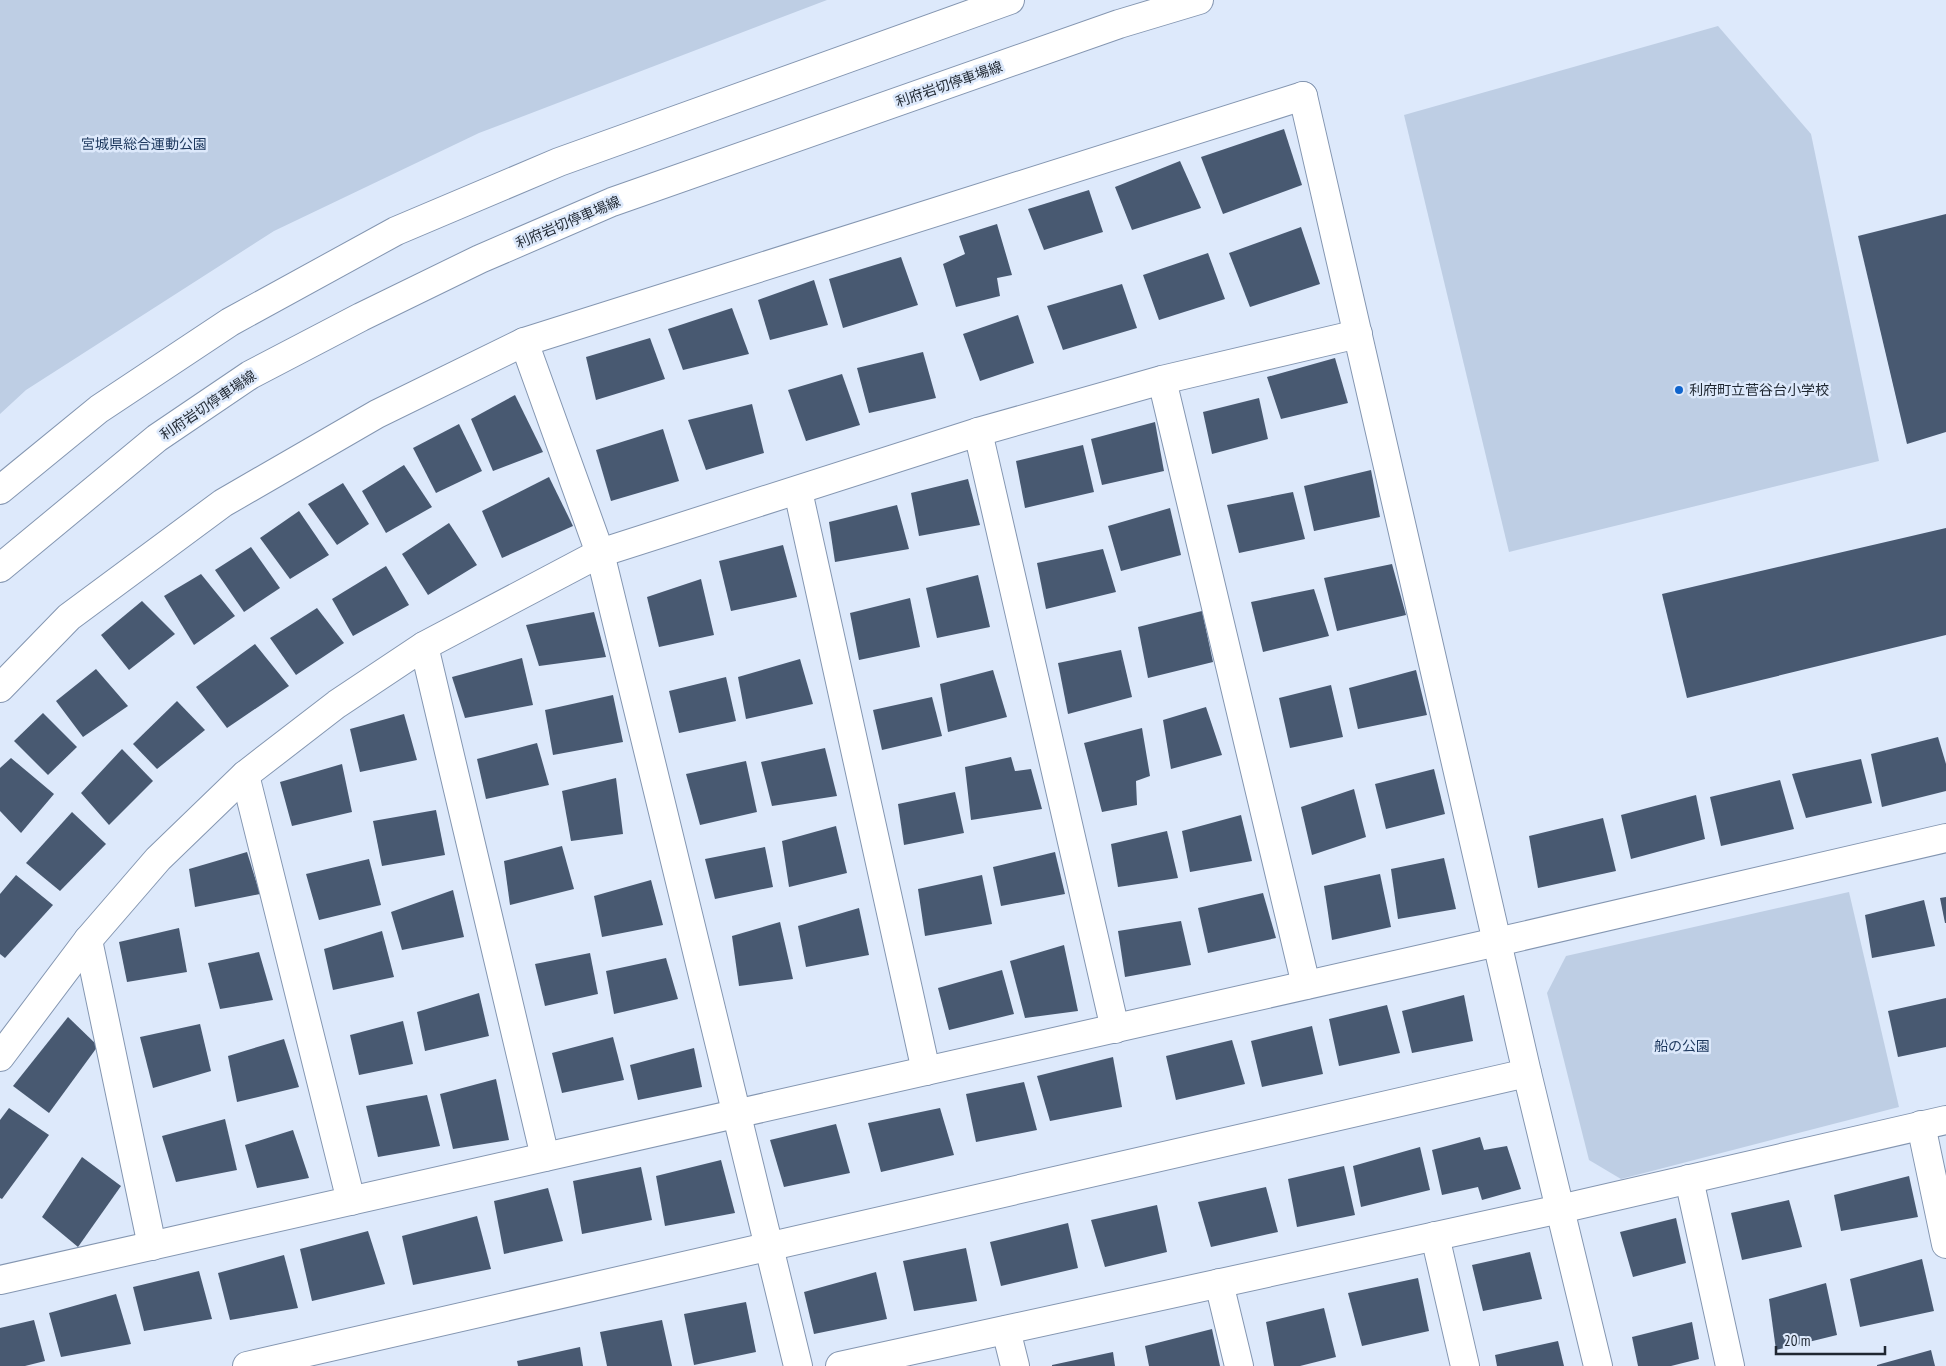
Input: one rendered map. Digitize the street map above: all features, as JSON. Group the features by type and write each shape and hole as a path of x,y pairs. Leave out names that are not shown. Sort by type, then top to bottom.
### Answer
{"street":[{"path":"0,490 99,409 221,328 396,231 559,162 1010,0"},
{"name":"利府岩切停車場線","path":"0,568 157,438 250,375 361,317 480,259 612,202 1119,24 1199,0"},
{"path":"0,688 69,617 223,503 378,414 524,342 1303,96 1527,1074 1598,1366"},
{"path":"0,1057 88,940 158,859 245,775 337,704 424,646 600,553 978,432 1162,380 1358,334"},
{"path":"524,342 600,553 798,1366"},
{"path":"1162,380 1306,986"},
{"path":"978,432 1115,1029"},
{"path":"798,491 926,1071"},
{"path":"424,646 544,1157"},
{"path":"245,775 351,1201"},
{"path":"0,1280 1306,986 1946,838"},
{"path":"88,940 152,1246"},
{"path":"259,1365 1527,1074"},
{"path":"840,1366 1560,1209 1933,1122 1946,1244"},
{"path":"1689,1179 1730,1366"},
{"path":"1435,1236 1465,1366"},
{"path":"1219,1283 1238,1366"},
{"path":"1006,1330 1015,1366"}],"green space":[{"name":"宮城県総合運動公園","path":"0,0 827,0 479,133 274,231 26,390 0,414"},
{"path":"1718,26 1811,134 1879,461 1509,552 1404,115"},
{"name":"船の公園","path":"1849,892 1899,1107 1621,1179 1589,1160 1547,993 1566,956"}],"building":[{"path":"1284,129 1302,185 1223,214 1201,157"},
{"path":"1180,161 1201,208 1132,230 1115,187"},
{"path":"1089,190 1103,232 1044,250 1028,209"},
{"path":"1946,214 1946,432 1907,444 1858,236"},
{"path":"997,224 1012,275 997,278 1000,296 956,307 943,264 965,254 959,236"},
{"path":"1301,227 1320,284 1250,307 1229,253"},
{"path":"1208,253 1225,299 1159,320 1143,275"},
{"path":"901,257 918,305 843,328 829,279"},
{"path":"814,280 828,325 770,340 758,300"},
{"path":"1122,284 1137,328 1063,350 1047,306"},
{"path":"732,308 749,354 683,370 668,329"},
{"path":"1018,315 1034,363 980,381 963,334"},
{"path":"650,338 665,379 596,400 586,357"},
{"path":"923,352 936,398 869,413 857,368"},
{"path":"1335,358 1348,403 1281,419 1267,377"},
{"path":"842,374 860,425 806,441 788,390"},
{"path":"515,395 543,452 493,471 471,419"},
{"path":"1259,398 1268,439 1212,454 1203,412"},
{"path":"752,404 764,453 706,470 688,420"},
{"path":"1155,422 1164,471 1102,485 1091,439"},
{"path":"459,424 482,471 436,493 413,448"},
{"path":"663,429 679,481 611,501 596,450"},
{"path":"1083,445 1094,492 1025,508 1016,461"},
{"path":"404,465 432,507 386,533 362,491"},
{"path":"1371,470 1380,517 1314,531 1304,486"},
{"path":"549,477 573,526 502,558 482,511"},
{"path":"968,479 980,525 919,536 911,493"},
{"path":"343,483 369,524 337,545 308,504"},
{"path":"1293,492 1305,539 1239,553 1227,505"},
{"path":"897,505 909,549 835,562 829,522"},
{"path":"1170,508 1181,555 1121,571 1108,526"},
{"path":"299,511 329,555 290,579 260,538"},
{"path":"449,523 477,565 428,595 402,554"},
{"path":"1946,528 1946,635 1687,698 1662,594"},
{"path":"783,545 797,597 731,611 719,561"},
{"path":"251,547 280,588 244,612 215,570"},
{"path":"1103,549 1116,592 1046,609 1037,563"},
{"path":"1392,564 1406,615 1337,631 1324,578"},
{"path":"386,566 409,605 353,636 332,599"},
{"path":"201,574 235,616 194,645 164,596"},
{"path":"978,575 990,627 937,638 926,588"},
{"path":"701,579 714,635 659,647 647,597"},
{"path":"1314,589 1329,636 1263,652 1251,602"},
{"path":"910,598 920,647 859,660 850,613"},
{"path":"142,601 175,634 129,670 101,635"},
{"path":"317,608 344,643 296,675 270,638"},
{"path":"1202,611 1213,662 1148,678 1138,627"},
{"path":"594,612 606,657 539,666 526,625"},
{"path":"255,644 289,686 227,728 196,687"},
{"path":"1121,650 1132,697 1068,714 1058,663"},
{"path":"522,658 533,705 465,718 452,677"},
{"path":"800,659 813,704 746,719 738,677"},
{"path":"96,669 128,706 83,737 56,701"},
{"path":"993,670 1007,717 948,732 940,684"},
{"path":"1416,670 1427,715 1358,729 1349,688"},
{"path":"726,677 736,721 679,733 669,691"},
{"path":"1331,685 1343,737 1290,748 1279,698"},
{"path":"613,695 623,742 553,755 545,710"},
{"path":"932,697 942,736 882,750 873,710"},
{"path":"177,701 205,730 157,769 133,744"},
{"path":"1206,707 1222,755 1171,769 1163,720"},
{"path":"43,713 77,747 48,775 14,741"},
{"path":"404,714 417,760 360,772 350,729"},
{"path":"1142,728 1150,776 1136,781 1137,805 1102,812 1084,743"},
{"path":"1938,737 1946,764 1946,791 1882,807 1871,754"},
{"path":"537,743 549,785 486,799 477,759"},
{"path":"825,748 837,796 772,806 761,762"},
{"path":"122,749 153,781 109,825 81,793"},
{"path":"1011,757 1015,771 1031,769 1042,809 971,820 965,767"},
{"path":"11,758 54,794 21,833 0,811 0,768"},
{"path":"1861,759 1872,803 1806,818 1792,774"},
{"path":"746,761 757,812 700,825 686,774"},
{"path":"342,764 352,812 292,826 280,782"},
{"path":"1434,769 1445,814 1386,829 1375,784"},
{"path":"616,778 623,834 571,841 562,791"},
{"path":"1780,780 1794,829 1721,846 1710,797"},
{"path":"1354,789 1366,837 1312,855 1301,807"},
{"path":"955,792 964,833 904,845 898,804"},
{"path":"1696,795 1705,839 1631,859 1621,815"},
{"path":"436,810 445,855 382,866 373,821"},
{"path":"72,812 106,844 60,891 26,863"},
{"path":"1241,815 1252,861 1190,872 1182,831"},
{"path":"1603,818 1616,871 1538,888 1529,836"},
{"path":"836,826 847,873 789,887 782,841"},
{"path":"1167,831 1178,878 1118,887 1111,844"},
{"path":"562,846 574,889 510,905 504,861"},
{"path":"765,847 773,887 715,899 705,859"},
{"path":"247,852 260,894 195,907 189,869"},
{"path":"1055,852 1065,894 1001,906 993,867"},
{"path":"1444,858 1456,909 1398,919 1391,869"},
{"path":"369,859 381,905 319,920 306,874"},
{"path":"1380,874 1391,927 1332,940 1324,886"},
{"path":"16,875 53,905 5,958 0,954 0,894"},
{"path":"982,875 992,924 925,936 918,889"},
{"path":"651,880 663,925 602,937 594,896"},
{"path":"453,890 464,937 402,950 391,912"},
{"path":"1263,893 1276,938 1208,953 1198,908"},
{"path":"1946,897 1946,923 1945,923 1940,898"},
{"path":"1924,900 1935,946 1872,958 1865,915"},
{"path":"859,908 869,955 806,967 798,926"},
{"path":"1181,921 1191,965 1125,977 1118,931"},
{"path":"780,922 793,979 739,986 732,936"},
{"path":"179,928 187,972 127,982 119,942"},
{"path":"382,931 394,977 333,990 324,949"},
{"path":"1064,945 1078,1011 1025,1018 1010,961"},
{"path":"259,952 273,1000 220,1009 208,963"},
{"path":"590,953 598,994 545,1006 535,964"},
{"path":"666,958 678,999 614,1014 606,971"},
{"path":"1002,970 1014,1014 949,1030 938,988"},
{"path":"479,993 489,1036 425,1051 417,1012"},
{"path":"1464,995 1473,1041 1412,1053 1402,1011"},
{"path":"1946,998 1946,1047 1898,1057 1888,1011"},
{"path":"1387,1005 1400,1053 1339,1066 1329,1019"},
{"path":"68,1017 98,1046 49,1113 13,1086"},
{"path":"403,1021 413,1064 359,1075 350,1035"},
{"path":"200,1024 211,1071 153,1088 140,1037"},
{"path":"1312,1026 1323,1074 1262,1087 1251,1041"},
{"path":"613,1037 624,1080 562,1093 552,1053"},
{"path":"284,1039 299,1087 237,1102 228,1056"},
{"path":"1232,1040 1245,1084 1176,1100 1166,1056"},
{"path":"694,1048 702,1087 638,1100 630,1065"},
{"path":"1113,1057 1122,1107 1050,1121 1037,1076"},
{"path":"496,1079 509,1140 453,1149 440,1094"},
{"path":"1024,1082 1037,1130 976,1142 966,1094"},
{"path":"427,1095 440,1146 378,1157 366,1106"},
{"path":"9,1108 49,1135 2,1199 0,1198 0,1120"},
{"path":"940,1108 954,1155 881,1172 868,1123"},
{"path":"225,1119 237,1170 176,1182 162,1136"},
{"path":"836,1124 850,1173 784,1187 770,1140"},
{"path":"293,1130 309,1178 257,1188 245,1145"},
{"path":"1480,1137 1484,1150 1507,1146 1521,1189 1482,1200 1478,1187 1442,1195 1432,1150"},
{"path":"1420,1147 1430,1190 1361,1207 1353,1166"},
{"path":"82,1157 121,1186 78,1247 42,1217"},
{"path":"721,1160 735,1213 665,1226 656,1176"},
{"path":"1344,1166 1355,1215 1297,1227 1288,1179"},
{"path":"641,1167 652,1220 582,1234 573,1181"},
{"path":"1909,1176 1918,1217 1841,1231 1834,1195"},
{"path":"1266,1187 1278,1232 1211,1247 1198,1202"},
{"path":"548,1188 563,1241 504,1254 494,1201"},
{"path":"1789,1200 1802,1247 1742,1260 1731,1213"},
{"path":"1157,1205 1167,1252 1105,1267 1091,1220"},
{"path":"477,1216 491,1269 413,1285 402,1236"},
{"path":"1676,1218 1686,1263 1633,1277 1620,1232"},
{"path":"1068,1223 1078,1268 1001,1286 990,1242"},
{"path":"368,1231 385,1284 312,1301 300,1249"},
{"path":"966,1248 977,1301 914,1311 903,1261"},
{"path":"1530,1252 1542,1299 1483,1311 1472,1265"},
{"path":"284,1255 298,1308 230,1320 218,1273"},
{"path":"1922,1259 1934,1311 1860,1327 1850,1279"},
{"path":"199,1271 212,1319 144,1331 133,1287"},
{"path":"876,1272 887,1319 814,1334 804,1292"},
{"path":"1418,1278 1429,1331 1362,1346 1348,1293"},
{"path":"1826,1283 1837,1335 1776,1350 1769,1299"},
{"path":"116,1294 131,1344 61,1357 49,1313"},
{"path":"746,1302 756,1352 694,1365 684,1314"},
{"path":"1324,1308 1336,1357 1300,1366 1274,1366 1266,1322"},
{"path":"34,1320 45,1361 25,1366 0,1366 0,1328"},
{"path":"662,1320 672,1366 607,1366 600,1332"},
{"path":"1692,1322 1699,1359 1671,1366 1638,1366 1632,1337"},
{"path":"1212,1329 1220,1366 1149,1366 1145,1346"},
{"path":"1558,1341 1564,1366 1497,1366 1495,1355"},
{"path":"580,1347 583,1366 518,1366 517,1361"},
{"path":"1931,1350 1935,1366 1877,1366 1877,1365"},
{"path":"1113,1352 1115,1366 1052,1366 1052,1365"}],"place":[{"name":"利府町立菅谷台小学校","path":"1679,390"}]}
